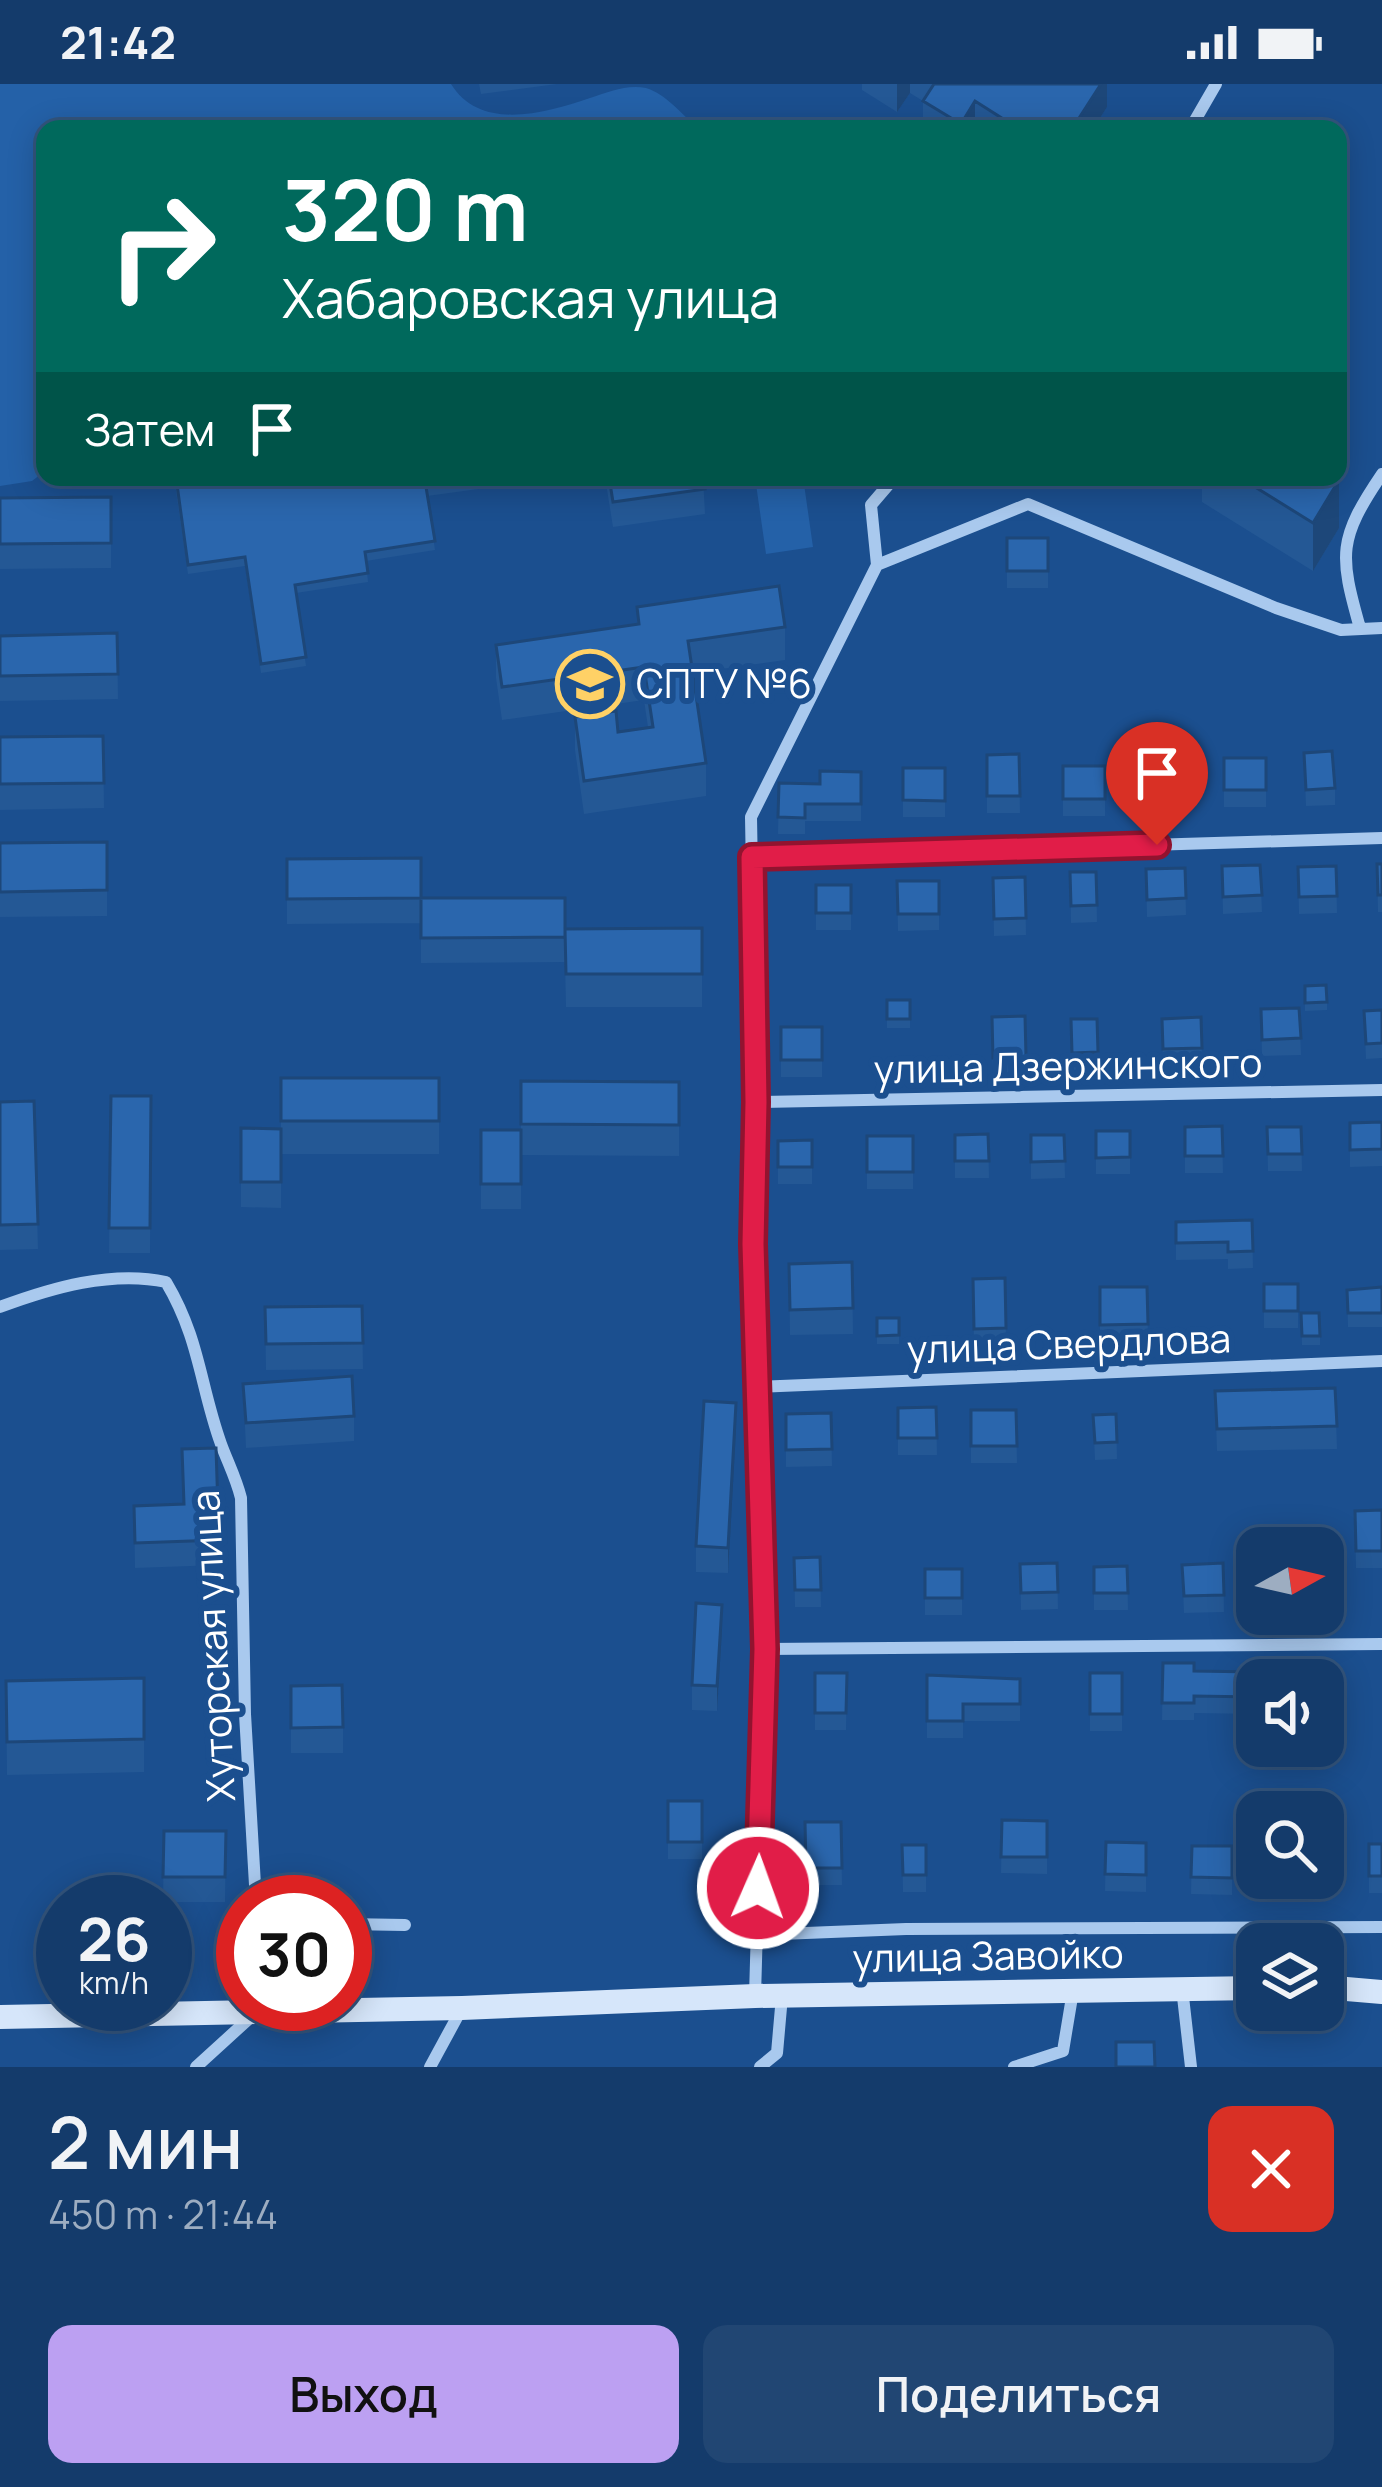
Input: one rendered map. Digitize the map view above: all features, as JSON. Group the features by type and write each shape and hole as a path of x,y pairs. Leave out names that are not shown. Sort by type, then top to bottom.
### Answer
{"main road":[{"name":"улица Завойко","path":"372,2008 1236,1988"},
{"path":"1344,1989 1382,1992"},
{"name":"улица Завойко","path":"0,2017 216,2009"}],"street":[{"path":"1195,120 1216,84"},
{"path":"1360,628 1343,566 1352,518 1382,474"},
{"path":"755,1996 765,1649 753,1244 756,1102 751,817 877,565 872,505 888,486"},
{"path":"877,565 1028,504 1276,608 1341,630 1382,628"},
{"path":"752,857 1382,838"},
{"name":"улица Дзержинского","path":"756,1102 1382,1090"},
{"name":"Хуторская улица","path":"0,1307 36,1293 143,1277 166,1282 185,1314 221,1445 241,1498 245,1714 254,1875"},
{"name":"улица Свердлова","path":"758,1387 1382,1361"},
{"path":"765,1649 1382,1644"},
{"path":"372,1924 405,1925"},
{"path":"756,1935 906,1929 1382,1927"},
{"path":"1182,1988 1191,2067"},
{"path":"1014,2067 1063,2050 1073,1991"},
{"path":"760,2067 777,2053 782,1996"},
{"path":"430,2067 462,2008"},
{"path":"196,2067 233,2031"}],"shaded area":[{"path":"0,84 451,84 479,109 515,115 639,87 660,95 689,120 36,120 36,478 0,486"},
{"path":"756,486 804,486 813,547 766,554"}],"building":[{"path":"934,84 1101,84 1078,120 1005,120 975,101 963,120 954,120 923,101"},
{"path":"177,486 434,486 426,487 435,541 365,552 368,573 295,585 306,657 261,664 245,557 188,565"},
{"path":"610,486 705,489 613,502"},
{"path":"1253,486 1335,486 1313,523"},
{"path":"111,497 111,543 0,544 0,498"},
{"path":"1007,538 1048,538 1048,571 1007,571"},
{"path":"779,586 785,627 688,641 706,763 584,781 575,717 616,711 618,732 653,727 644,667 502,687 496,645 639,624 637,607"},
{"path":"117,633 118,674 0,676 0,636"},
{"path":"103,736 104,783 0,784 0,737"},
{"path":"1332,751 1335,788 1306,790 1304,753"},
{"path":"1019,754 1020,796 987,796 987,755"},
{"path":"1186,756 1189,792 1160,794 1157,758"},
{"path":"1224,758 1266,758 1266,790 1224,790"},
{"path":"1063,766 1105,766 1105,799 1063,799"},
{"path":"903,768 945,768 945,801 903,800"},
{"path":"820,771 861,772 861,804 805,804 805,818 778,817 779,783 820,784"},
{"path":"107,842 107,890 0,892 0,843"},
{"path":"421,858 421,898 287,899 287,859"},
{"path":"1377,864 1382,864 1382,895 1378,895"},
{"path":"1260,865 1262,895 1223,897 1222,866"},
{"path":"1336,866 1337,896 1299,897 1298,867"},
{"path":"1185,868 1186,898 1147,900 1146,869"},
{"path":"1070,872 1096,872 1097,905 1071,906"},
{"path":"1025,877 1026,918 994,919 993,878"},
{"path":"897,881 939,881 939,914 898,914"},
{"path":"816,885 851,885 851,913 816,913"},
{"path":"421,898 565,898 565,937 421,938"},
{"path":"702,928 702,974 566,974 565,929"},
{"path":"1326,985 1327,1002 1305,1003 1305,986"},
{"path":"887,1000 910,1000 910,1019 887,1019"},
{"path":"1299,1008 1301,1038 1262,1040 1261,1009"},
{"path":"1382,1010 1382,1043 1366,1044 1364,1011"},
{"path":"1025,1016 1026,1057 993,1058 992,1017"},
{"path":"1201,1017 1202,1048 1163,1049 1162,1019"},
{"path":"1071,1019 1097,1019 1098,1052 1072,1053"},
{"path":"781,1027 822,1027 822,1060 781,1060"},
{"path":"281,1078 439,1078 439,1121 281,1121"},
{"path":"521,1081 679,1082 679,1125 521,1124"},
{"path":"111,1096 151,1096 150,1228 109,1228"},
{"path":"34,1101 38,1224 0,1225 0,1102"},
{"path":"1382,1122 1382,1149 1350,1150 1350,1123"},
{"path":"1222,1126 1223,1156 1185,1156 1185,1127"},
{"path":"1267,1127 1301,1127 1302,1154 1268,1154"},
{"path":"241,1128 281,1129 281,1182 241,1182"},
{"path":"481,1130 521,1130 521,1184 481,1184"},
{"path":"1096,1131 1130,1131 1130,1157 1096,1158"},
{"path":"988,1134 989,1161 955,1161 955,1135"},
{"path":"1031,1135 1064,1135 1065,1161 1031,1162"},
{"path":"867,1136 913,1136 913,1172 867,1172"},
{"path":"812,1140 812,1167 778,1167 778,1141"},
{"path":"1252,1220 1253,1251 1228,1252 1228,1242 1176,1243 1176,1222"},
{"path":"852,1262 853,1308 790,1310 789,1264"},
{"path":"1005,1278 1006,1328 974,1329 973,1279"},
{"path":"1264,1284 1298,1284 1298,1311 1264,1311"},
{"path":"1100,1287 1147,1287 1148,1324 1100,1325"},
{"path":"1382,1287 1382,1313 1348,1313 1347,1290"},
{"path":"362,1306 363,1343 266,1344 265,1307"},
{"path":"1301,1313 1319,1313 1320,1336 1302,1336"},
{"path":"877,1318 899,1318 899,1335 877,1336"},
{"path":"352,1376 354,1416 246,1423 243,1384"},
{"path":"1335,1388 1337,1426 1217,1429 1215,1391"},
{"path":"704,1401 736,1403 728,1548 696,1546"},
{"path":"936,1407 937,1438 898,1438 898,1408"},
{"path":"971,1410 1016,1410 1017,1446 971,1446"},
{"path":"831,1413 832,1449 786,1450 786,1414"},
{"path":"1116,1414 1117,1442 1095,1443 1093,1415"},
{"path":"216,1448 219,1540 135,1543 134,1506 184,1504 182,1449"},
{"path":"1382,1510 1382,1551 1356,1551 1355,1511"},
{"path":"820,1557 821,1590 795,1590 794,1558"},
{"path":"1057,1563 1058,1592 1021,1593 1020,1564"},
{"path":"1223,1563 1224,1595 1184,1596 1182,1565"},
{"path":"1127,1566 1128,1593 1094,1593 1094,1567"},
{"path":"925,1569 962,1569 962,1598 925,1598"},
{"path":"696,1603 722,1605 717,1686 692,1685"},
{"path":"1163,1663 1194,1663 1194,1671 1236,1672 1236,1697 1194,1696 1194,1703 1162,1703"},
{"path":"815,1673 847,1673 846,1713 815,1713"},
{"path":"1090,1673 1122,1673 1122,1714 1090,1714"},
{"path":"927,1675 1020,1679 1020,1704 963,1704 963,1721 927,1721"},
{"path":"144,1678 144,1739 7,1742 6,1681"},
{"path":"342,1685 343,1727 291,1728 291,1686"},
{"path":"668,1801 702,1801 702,1842 668,1842"},
{"path":"1002,1820 1047,1821 1047,1857 1001,1857"},
{"path":"805,1822 841,1822 842,1868 806,1868"},
{"path":"164,1831 226,1831 225,1875 163,1875"},
{"path":"1106,1842 1146,1843 1146,1875 1105,1874"},
{"path":"1369,1844 1382,1844 1382,1876 1369,1876"},
{"path":"902,1845 926,1845 926,1875 903,1875"},
{"path":"1192,1846 1232,1846 1232,1878 1191,1877"},
{"path":"1116,2042 1154,2042 1155,2067 1116,2067"}],"place":[{"name":"СПТУ №6","path":"590,684"}],"route":[{"path":"758,1888 765,1649 753,1244 752,857 1157,845"}]}
